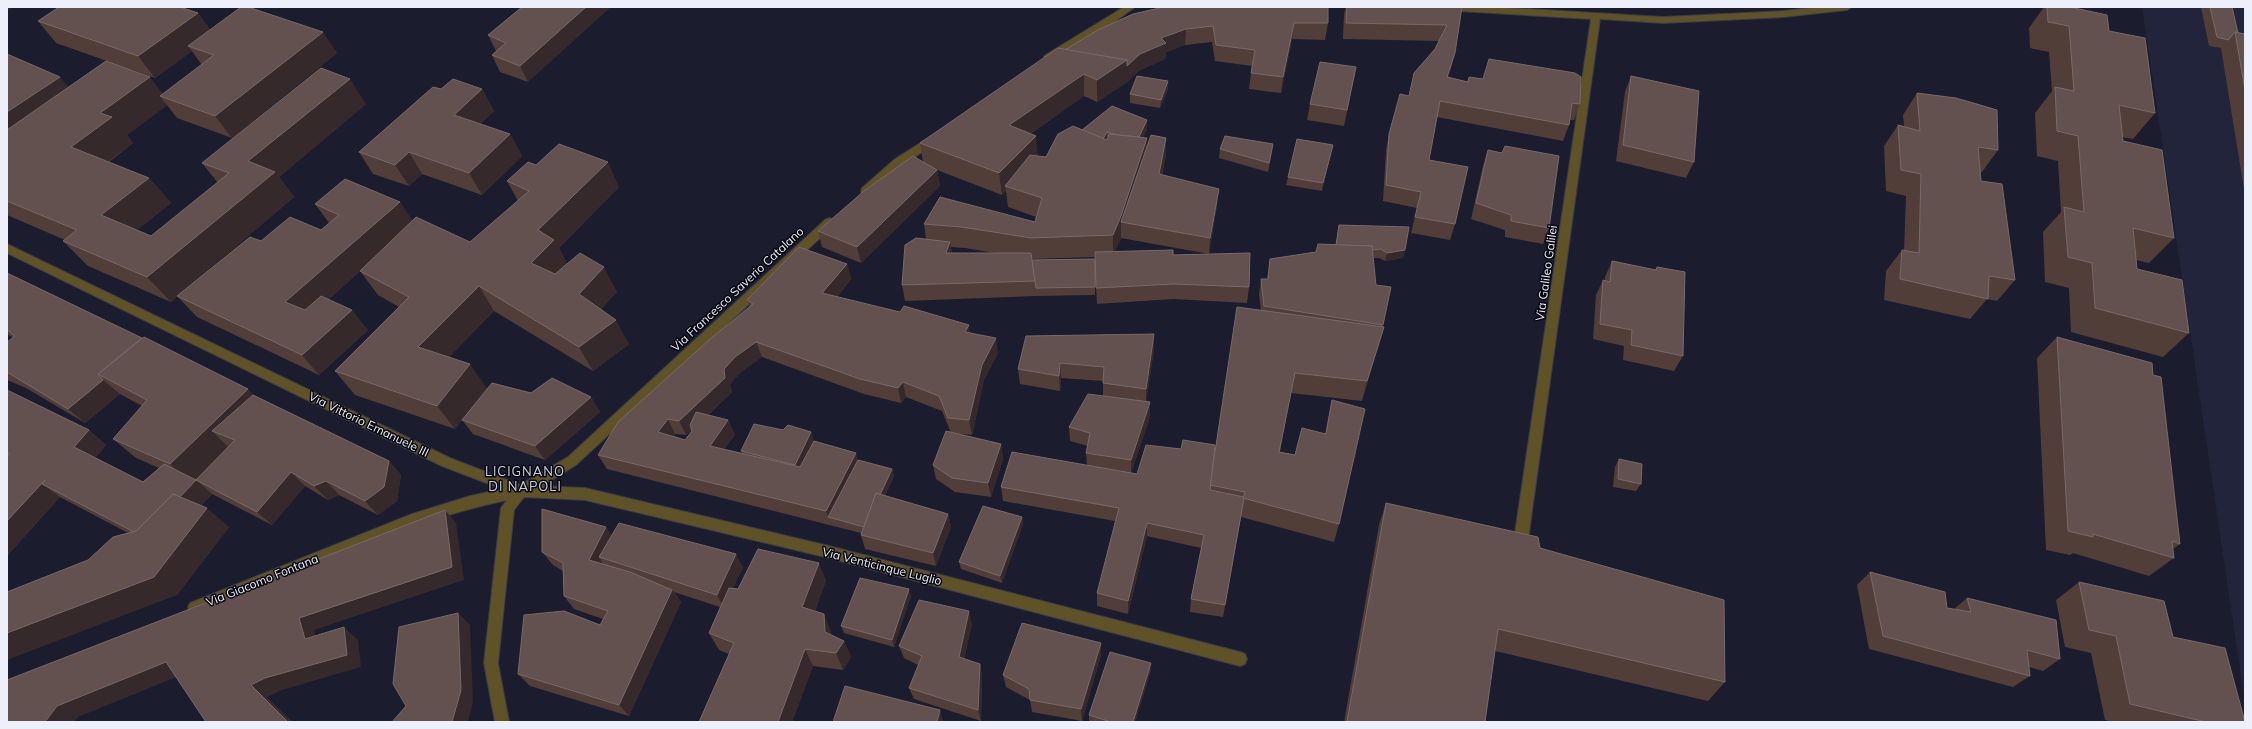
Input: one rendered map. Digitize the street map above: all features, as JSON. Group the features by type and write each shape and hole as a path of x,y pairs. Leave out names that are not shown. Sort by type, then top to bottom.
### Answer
{"street":[{"path":"1036,66 1068,43 1116,18 1130,7"},
{"path":"1442,7 1663,20 1783,14 1847,7"},
{"path":"1116,18 1137,14"},
{"name":"Via Galileo Galilei","path":"1522,533 1596,16"},
{"path":"857,198 900,162 941,134"},
{"name":"Via Francesco Saverio Catalano","path":"521,491 548,477 572,461 839,214"},
{"name":"Via Vittorio Emanuele III","path":"7,248 446,462 521,491"},
{"path":"502,722 491,663 508,508 521,491"},
{"name":"Via Giacomo Fontana","path":"183,612 417,518 470,502 521,491"},
{"name":"Via Venticinque Luglio","path":"521,491 585,494 825,551 1240,659"}],"shaded area":[{"path":"2142,7 2245,7 2245,703"}],"building":[{"path":"59,7 180,7 198,13 138,56 38,21"},
{"path":"241,7 248,7 323,32 215,116 160,96 214,55 188,46"},
{"path":"522,7 586,7 520,66 492,55 506,43 488,35"},
{"path":"1164,7 1328,7 1328,23 1294,23 1283,77 1251,73 1255,50 1216,45 1213,26 1186,29 1161,38 1166,43 1140,54 1127,66 1127,60 1065,50 1098,30 1133,14"},
{"path":"1347,7 1462,7 1455,53 1447,77 1468,82 1469,77 1483,79 1489,59 1575,73 1581,77 1580,104 1572,103 1569,125 1440,101 1429,160 1468,167 1455,224 1415,217 1421,192 1386,185 1389,134 1400,94 1409,96 1414,73 1435,49 1447,25 1346,23"},
{"path":"2047,7 2070,7 2107,15 2109,31 2145,38 2155,113 2119,105 2123,141 2162,150 2174,238 2133,228 2137,269 2182,280 2189,333 2095,308 2092,263 2068,257 2064,207 2084,212 2078,136 2057,131 2055,87 2074,91 2069,26 2048,22"},
{"path":"2210,7 2232,7 2238,33 2235,32 2228,40 2217,37"},
{"path":"2235,32 2245,34 2245,90"},
{"path":"1058,48 1127,60 1097,80 1084,74 1009,125 1036,136 999,173 920,143"},
{"path":"7,54 60,77 7,112"},
{"path":"106,61 150,77 100,113 112,117 71,147 149,178 101,215 151,236 229,173 202,163 321,68 350,79 248,161 275,172 147,277 63,241 77,230 7,201 7,130"},
{"path":"1320,62 1356,67 1347,110 1310,104"},
{"path":"1137,76 1168,81 1161,100 1130,94"},
{"path":"1631,76 1699,91 1694,162 1623,145"},
{"path":"453,79 482,89 454,115 510,134 469,173 409,152 395,165 359,152 433,87 441,89"},
{"path":"1917,93 1956,98 1997,110 1998,150 1978,147 1981,181 2002,184 2015,280 1989,276 1988,299 1900,279 1902,250 1919,253 1921,174 1901,170 1898,125 1920,131"},
{"path":"1112,106 1147,120 1139,137 1117,135 1107,132 1103,139 1082,130"},
{"path":"1073,126 1107,140 1109,134 1147,138 1121,216 1113,235 1031,238 962,227 924,224 940,197 1035,222 1042,198 1005,186 1030,155 1046,157 1058,134"},
{"path":"1151,135 1166,138 1159,174 1219,189 1210,238 1121,222"},
{"path":"1225,136 1273,144 1269,163 1220,149"},
{"path":"1297,139 1333,145 1323,183 1288,177"},
{"path":"559,144 608,162 538,230 554,240 531,263 555,274 580,253 604,267 579,294 616,320 579,347 479,286 418,347 470,364 437,406 335,371 409,297 360,271 416,217 470,242 529,191 507,181 528,162 536,165"},
{"path":"1505,146 1559,156 1549,228 1511,221 1511,215 1476,203 1488,150 1502,153"},
{"path":"913,156 937,170 857,247 818,231 864,191"},
{"path":"345,179 400,202 285,302 305,310 321,296 352,310 302,355 177,296 250,237 261,241 290,217 321,230 339,215 315,204"},
{"path":"1339,225 1409,227 1405,250 1387,253 1381,249 1372,250 1372,246 1336,245"},
{"path":"916,238 950,242 946,253 1031,253 1035,281 902,285 905,245"},
{"path":"1318,244 1372,246 1376,285 1391,287 1383,325 1264,306 1261,279 1268,279 1270,259 1316,252"},
{"path":"799,247 847,264 822,293 900,312 904,306 969,325 965,332 996,338 982,365 969,420 948,418 939,396 903,382 898,388 860,379 756,342 735,357 724,369 725,378 679,421 668,419 658,432 685,440 692,431 690,425 696,412 728,420 710,446 800,467 814,441 856,453 826,511 598,455 618,422 709,340 753,304 747,300"},
{"path":"1173,250 1173,255 1250,253 1249,287 1174,284 1096,288 1095,252"},
{"path":"1095,259 1095,287 1036,288 1032,260"},
{"path":"1612,261 1656,270 1657,267 1685,272 1683,356 1631,345 1632,330 1600,324 1603,280 1610,282"},
{"path":"7,273 142,338 98,374 103,380 68,409 7,372 7,342 15,336 7,330"},
{"path":"1237,307 1384,327 1367,381 1295,373 1279,452 1295,455 1302,428 1326,434 1332,400 1365,409 1339,524 1243,498 1245,492 1210,485"},
{"path":"1154,334 1146,389 1103,383 1104,367 1060,363 1059,376 1018,369 1026,336"},
{"path":"144,337 248,389 170,464 113,439 147,400 98,374"},
{"path":"2057,337 2152,363 2153,375 2161,377 2180,544 2172,541 2174,558 2093,534 2093,537 2068,531"},
{"path":"552,378 591,397 535,446 462,420 492,383 531,393"},
{"path":"7,390 89,430 74,447 143,482 164,464 196,480 180,497 173,494 134,532 42,484 45,480 7,521 7,457 10,454 7,453"},
{"path":"1088,394 1150,402 1131,460 1086,453 1090,433 1069,427"},
{"path":"253,395 389,461 384,487 365,501 326,481 314,486 291,472 257,512 196,480 235,440 212,431"},
{"path":"754,424 783,430 788,425 811,432 795,465 741,451"},
{"path":"946,431 1001,444 988,483 952,478 933,465"},
{"path":"1183,440 1215,445 1210,490 1244,497 1225,605 1191,599 1204,535 1147,523 1128,601 1097,593 1119,508 1001,487 1012,452 1137,474 1146,445 1181,449"},
{"path":"1619,459 1642,464 1641,484 1618,479"},
{"path":"858,460 892,469 880,495 876,493 864,527 828,517"},
{"path":"876,493 948,514 933,553 861,535"},
{"path":"173,494 207,508 154,577 7,633 7,592 88,560 113,537 136,531"},
{"path":"1386,503 1538,537 1540,548 1724,600 1725,682 1498,629 1485,722 1347,722"},
{"path":"983,506 1022,517 1000,576 959,562"},
{"path":"542,509 606,527 589,560 630,572 672,590 619,705 518,674 524,615 564,611 600,625 608,611 564,596 563,563 542,552"},
{"path":"445,510 452,567 299,618 305,639 344,627 347,655 265,678 251,685 288,722 206,722 166,662 57,706 45,722 7,722 7,680"},
{"path":"619,523 736,554 717,595 599,557"},
{"path":"758,549 819,563 802,607 824,614 825,632 844,641 836,653 805,649 778,722 699,722 734,643 709,633 729,588 738,589"},
{"path":"1870,572 1945,592 1947,608 1971,612 1967,598 2056,620 2060,659 2027,650 2030,676 1883,636"},
{"path":"860,578 909,589 892,640 841,626"},
{"path":"2079,582 2164,601 2173,637 2225,648 2245,722 2206,722 2130,704 2116,636 2089,630"},
{"path":"919,600 969,611 959,657 980,664 978,710 909,688 922,656 899,646"},
{"path":"458,613 461,690 452,722 392,722 406,706 393,684 399,627"},
{"path":"1022,623 1101,643 1081,709 1030,700 1029,689 1003,675"},
{"path":"1110,652 1151,663 1133,722 1111,722 1089,715"},
{"path":"845,686 940,710 937,722 833,722"}],"district":[{"name":"LICIGNANO DI NAPOLI","path":"525,478"}]}
